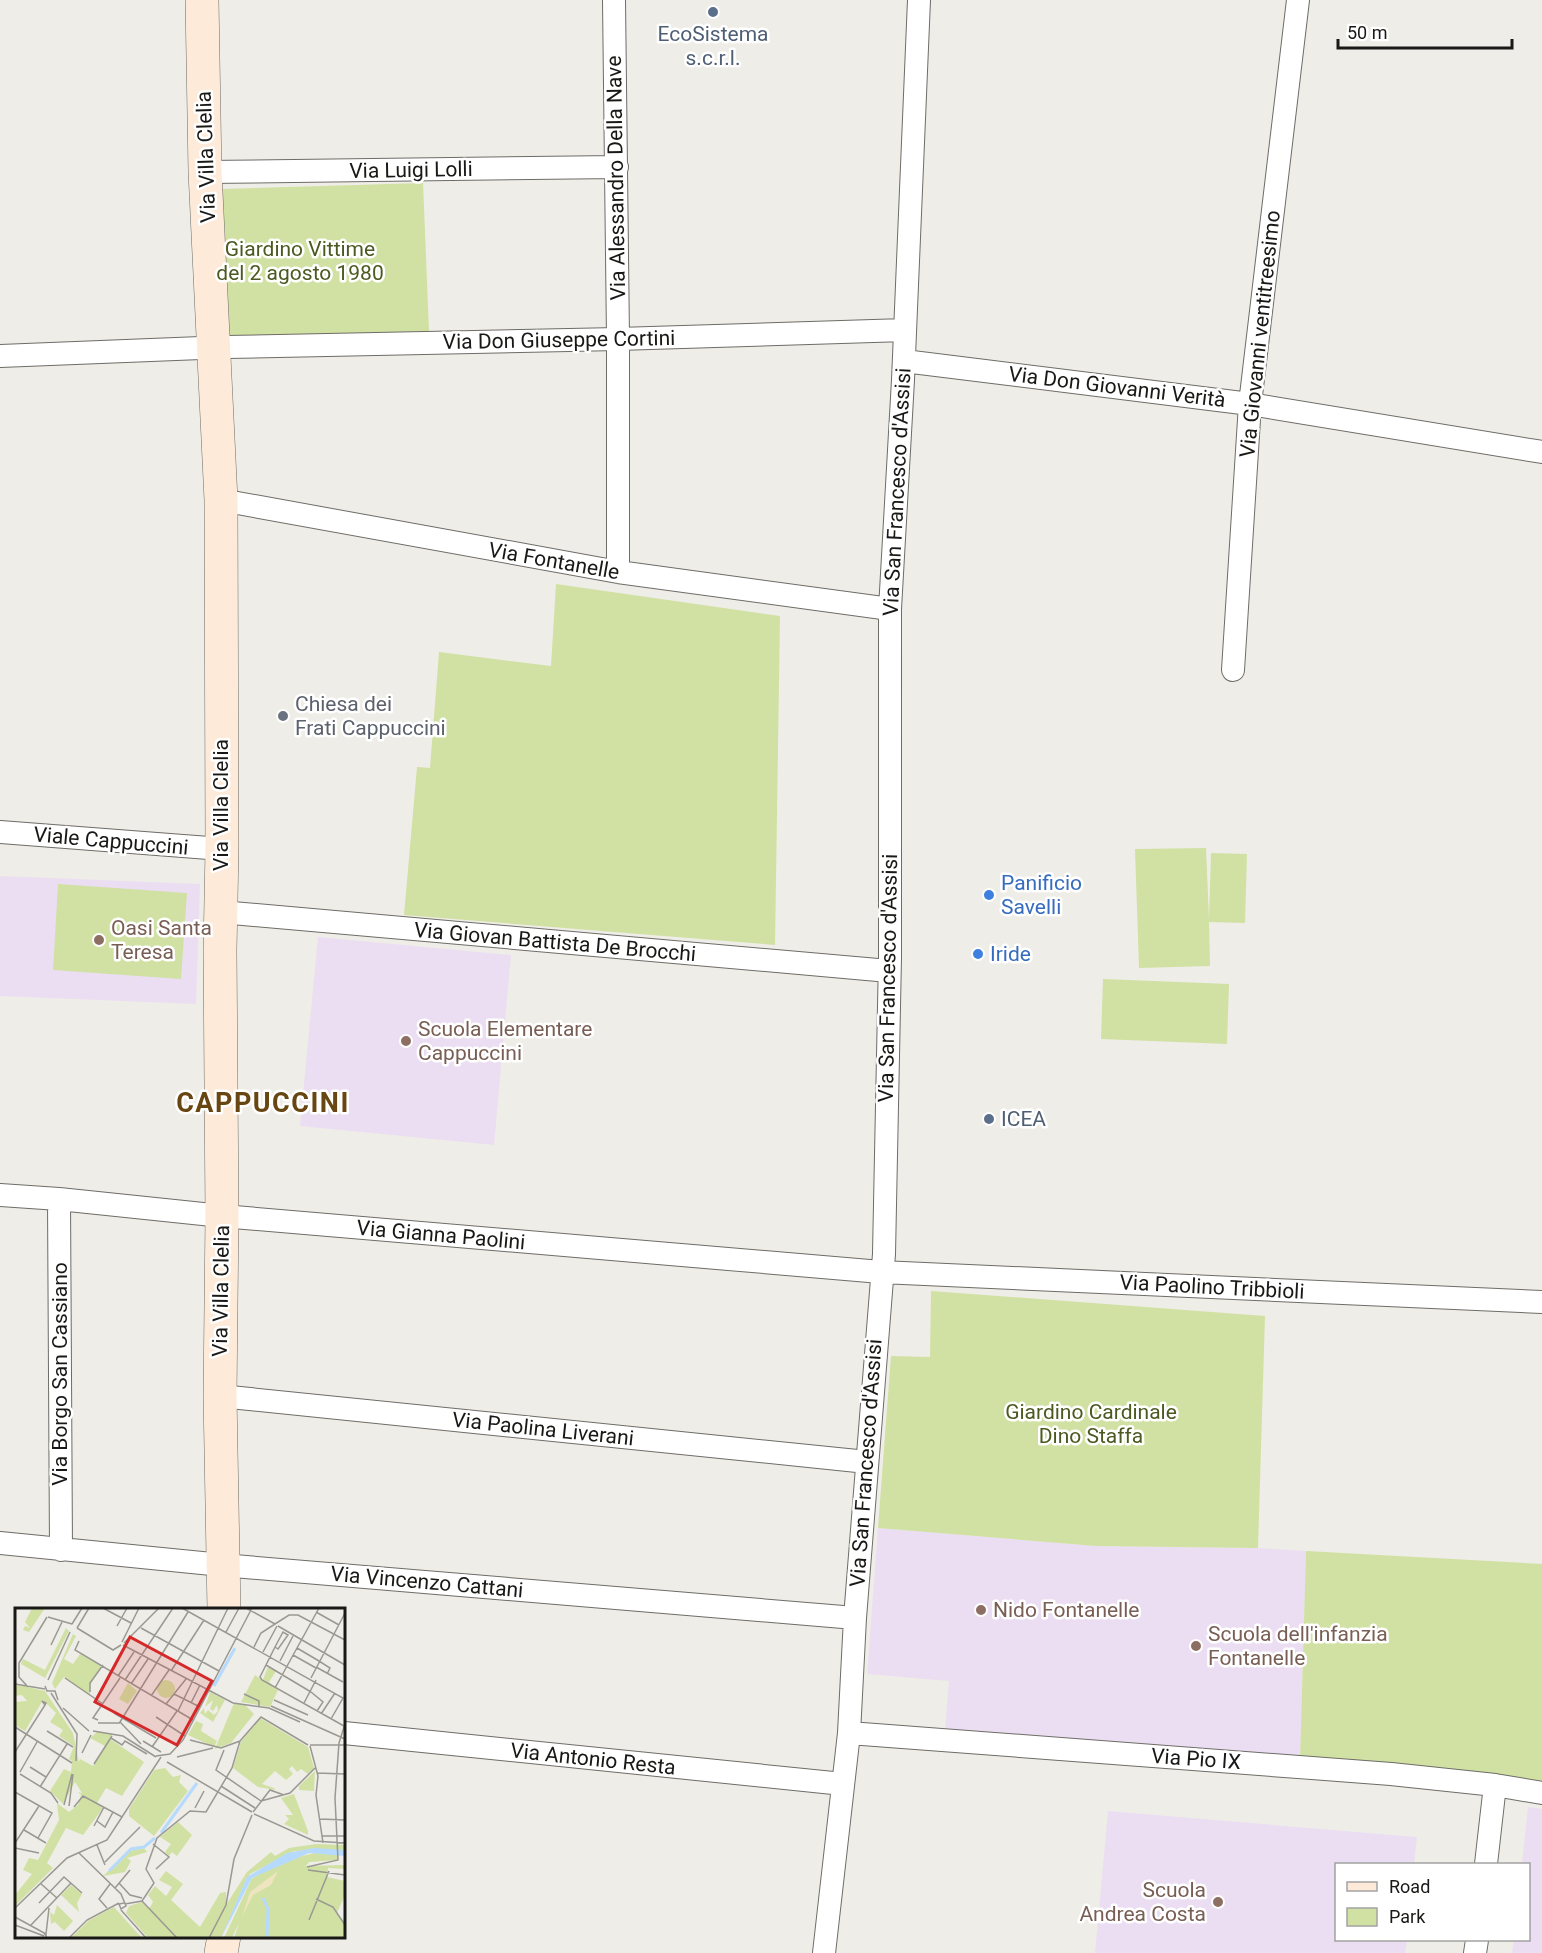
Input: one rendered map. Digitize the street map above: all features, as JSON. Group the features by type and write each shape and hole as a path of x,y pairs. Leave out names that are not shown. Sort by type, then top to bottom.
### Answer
{"street":[{"name":"Via Villa Clelia","path":"202,0 205,172 220,500 222,849 220,1396 224,1608"},
{"name":"Via Alessandro Della Nave","path":"614,0 617,167 618,572"},
{"name":"Via San Francesco d'Assisi","path":"824,1953 849,1733 855,1618 884,1242 889,971 890,609 904,361 919,0"},
{"name":"Via Giovanni ventitreesimo","path":"1233,670 1250,404 1298,0"},
{"name":"Via Luigi Lolli","path":"205,172 617,167"},
{"name":"Via Don Giuseppe Cortini","path":"0,356 213,348 905,330"},
{"name":"Via Don Giovanni Verità","path":"904,361 1250,404 1542,452"},
{"name":"Via Fontanelle","path":"220,500 618,572 890,609"},
{"name":"Viale Cappuccini","path":"0,832 222,849"},
{"name":"Via Giovan Battista De Brocchi","path":"221,912 889,971"},
{"name":"Via Gianna Paolini","path":"0,1195 59,1198 222,1216 881,1272"},
{"name":"Via Borgo San Cassiano","path":"59,1198 61,1550"},
{"name":"Via Paolino Tribbioli","path":"881,1272 1542,1302"},
{"name":"Via Paolina Liverani","path":"220,1396 867,1462"},
{"name":"Via Vincenzo Cattani","path":"0,1543 222,1565 855,1618"},
{"name":"Via Antonio Resta","path":"345,1733 843,1784"},
{"name":"Via Pio IX","path":"849,1733 1379,1773 1495,1785 1542,1793"},
{"path":"1486,1863 1495,1785"},
{"path":"221,1953 224,1938"}],"shaded area":[{"name":"Oasi Santa Teresa","path":"0,876 200,884 196,1004 0,996"},
{"name":"Scuola Elementare Cappuccini","path":"318,937 511,955 494,1145 300,1126"},
{"path":"878,1528 1096,1546 1258,1548 1306,1551 1300,1760 945,1731 949,1681 867,1674"},
{"path":"1528,1807 1542,1809 1542,1953 1512,1953 1514,1941 1530,1941 1530,1863 1522,1863"},
{"name":"Scuola Andrea Costa","path":"1108,1811 1417,1837 1414,1863 1335,1863 1335,1941 1407,1941 1405,1953 1095,1953"}],"green space":[{"name":"Giardino Vittime del 2 agosto 1980","path":"423,183 429,331 225,337 220,189"},
{"path":"556,584 780,616 775,945 404,915 417,767 430,768 439,652 551,666"},
{"path":"1206,848 1209,919 1211,853 1247,854 1245,923 1209,922 1210,966 1139,968 1135,849"},
{"path":"58,884 187,893 181,979 53,970"},
{"path":"1103,979 1229,984 1227,1044 1101,1039"},
{"name":"Giardino Cardinale Dino Staffa","path":"931,1291 1265,1316 1258,1548 1096,1546 878,1528 891,1356 930,1357"},
{"path":"1306,1551 1542,1564 1542,1792 1300,1760"}],"place":[{"name":"EcoSistema s.c.r.l.","path":"713,12"},
{"name":"Chiesa dei Frati Cappuccini","path":"283,716"},
{"name":"Panificio Savelli","path":"989,895"},
{"name":"Oasi Santa Teresa","path":"99,940"},
{"name":"Iride","path":"978,954"},
{"name":"Scuola Elementare Cappuccini","path":"406,1041"},
{"name":"ICEA","path":"989,1119"},
{"name":"Nido Fontanelle","path":"981,1610"},
{"name":"Scuola dell'infanzia Fontanelle","path":"1196,1646"},
{"name":"Scuola Andrea Costa","path":"1218,1902"}],"district":[{"name":"CAPPUCCINI","path":"263,1103"}]}
